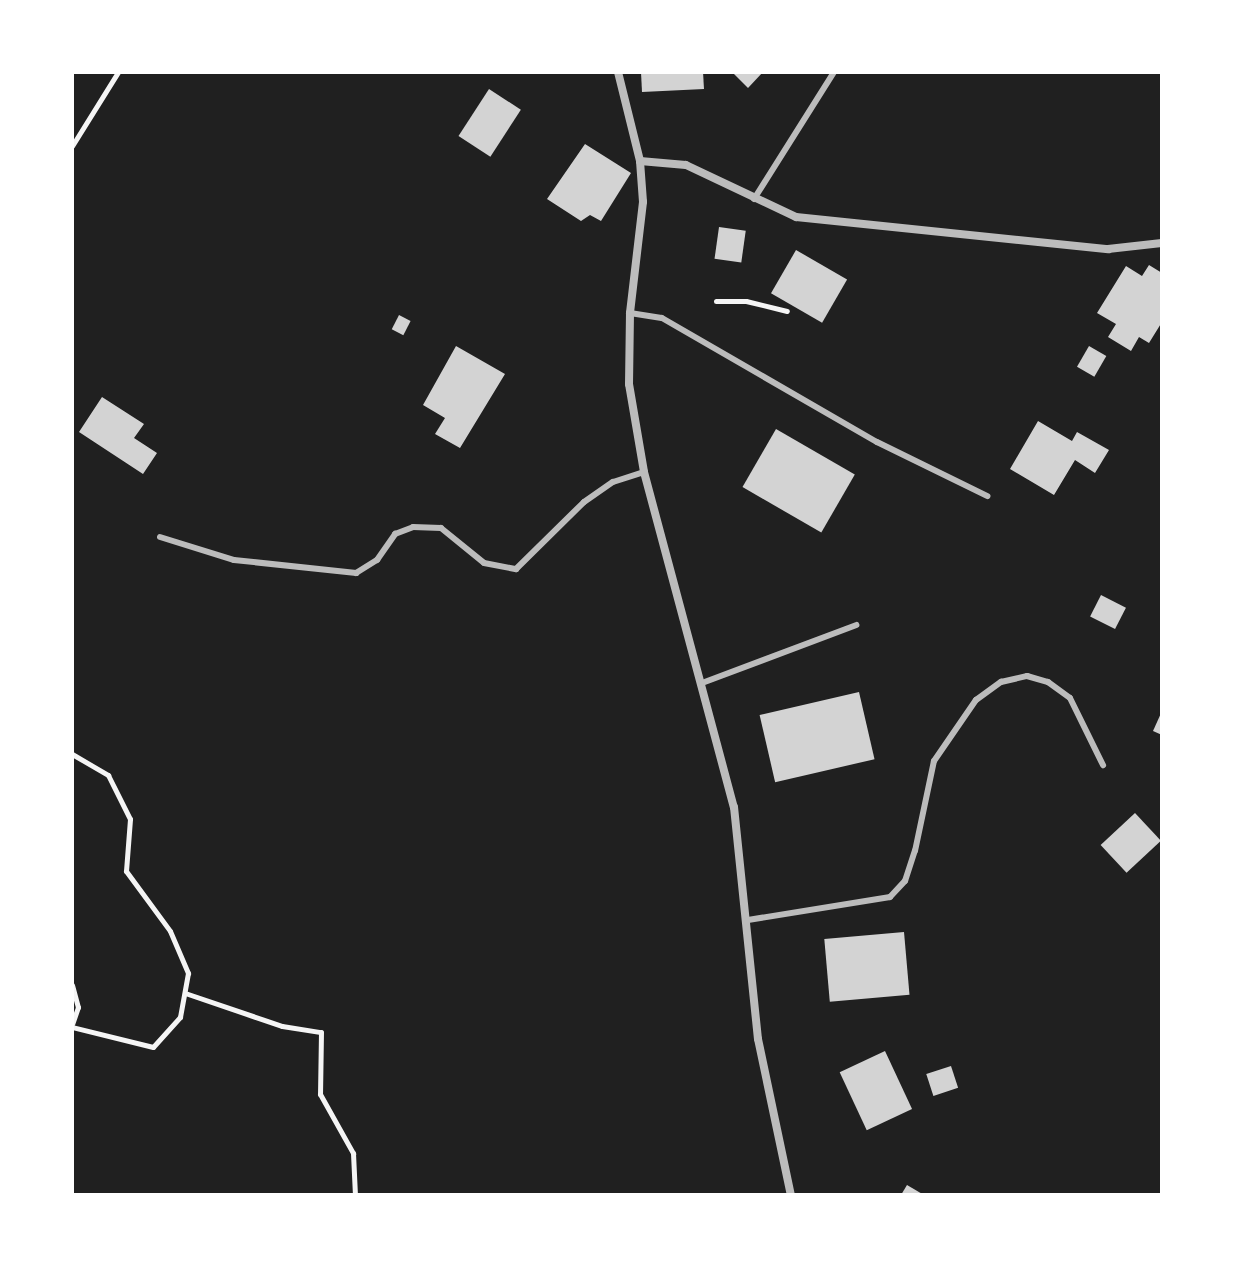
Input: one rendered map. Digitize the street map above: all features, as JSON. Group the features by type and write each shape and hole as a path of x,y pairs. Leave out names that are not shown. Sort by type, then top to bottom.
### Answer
{"street":[{"path":"618,72 640,161 643,202 630,313 629,384 644,472 734,807 758,1039 791,1195"},
{"path":"640,161 686,165 796,217 1108,249 1162,243"}],"lane":[{"path":"754,199 834,72"},
{"path":"630,313 662,318 877,442 987,496"},
{"path":"160,537 234,560 356,573 377,560 395,534 413,527 441,528 484,563 516,569 584,502 613,482 644,472"},
{"path":"702,683 856,625"},
{"path":"748,920 890,897 905,881 915,851 934,761 968,709 1001,682 1027,676 1048,682 1070,698 1103,765"}],"path":[{"path":"72,146 118,72"},
{"path":"716,301 746,301 787,311"},
{"path":"72,754 108,775 130,819 126,871 170,931 188,973 180,1017 153,1047 72,1026 78,1007 72,985"},
{"path":"185,993 282,1026 321,1032 320,1094 353,1153 355,1195"}],"shaded area":[{"path":"72,72 1162,72 1162,1195 72,1195"}],"building":[{"path":"641,72 703,72 704,89 642,92"},
{"path":"732,72 763,72 748,88"},
{"path":"489,89 521,110 490,157 459,136"},
{"path":"585,144 631,173 601,221 590,215 581,221 547,199"},
{"path":"719,227 746,231 741,262 715,259"},
{"path":"796,250 847,280 822,323 771,293"},
{"path":"1149,265 1162,273 1162,322 1149,343 1139,337 1131,351 1108,337 1116,324 1097,313 1126,266 1142,276"},
{"path":"399,315 411,321 403,335 392,329"},
{"path":"456,346 505,374 460,448 435,434 445,418 423,405"},
{"path":"1089,346 1106,356 1094,377 1077,367"},
{"path":"102,397 144,424 134,438 157,453 143,474 79,432"},
{"path":"1038,421 1072,441 1077,432 1109,450 1095,473 1075,460 1054,495 1010,469"},
{"path":"776,429 855,474 821,533 742,487"},
{"path":"1101,595 1126,608 1115,629 1090,616"},
{"path":"859,692 875,759 775,782 760,715"},
{"path":"1162,711 1162,735 1153,731"},
{"path":"1135,813 1161,841 1127,873 1101,845"},
{"path":"904,932 909,995 830,1002 824,939"},
{"path":"885,1051 912,1109 867,1130 840,1072"},
{"path":"951,1066 958,1088 933,1096 926,1074"},
{"path":"907,1185 924,1195 901,1195"}]}
